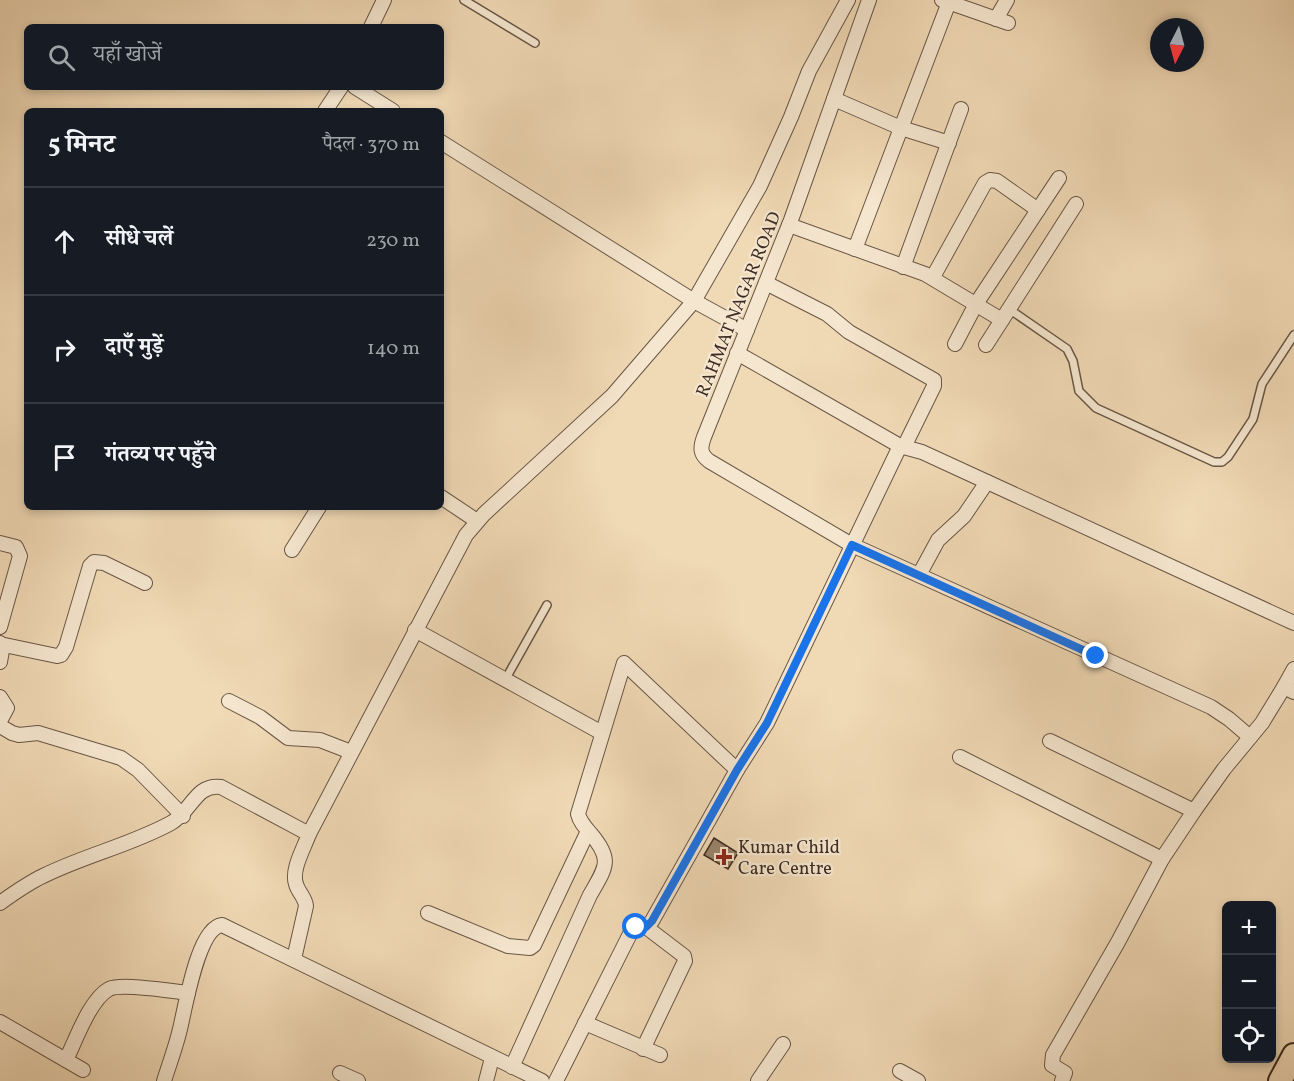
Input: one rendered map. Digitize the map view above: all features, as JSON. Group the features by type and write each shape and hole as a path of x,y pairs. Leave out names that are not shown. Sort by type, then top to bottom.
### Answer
{"highway":[{"path":"1280,1081 1294,1055"}],"street":[{"path":"372,24 384,0"},
{"path":"294,959 306,906 305,899 295,883 295,875 309,834 466,535 477,521 612,396 694,301 760,186 809,71 848,0"},
{"name":"RAHMAT NAGAR ROAD","path":"852,545 710,462 701,453 704,437 789,225 869,0"},
{"path":"855,249 946,1 1002,21 1007,0"},
{"path":"327,108 339,90"},
{"path":"360,90 388,108"},
{"path":"834,99 901,128 949,143"},
{"path":"903,267 961,109"},
{"path":"444,144 694,301 747,330"},
{"path":"954,344 976,304 1059,178"},
{"path":"933,277 985,183 990,180 997,181 1038,210"},
{"path":"986,345 1076,204"},
{"path":"789,225 933,277 976,304 1005,314"},
{"path":"646,927 652,921 737,770 767,723 852,545 933,388 934,381 849,332 827,314 766,283"},
{"path":"737,354 902,447 922,452 1294,623"},
{"path":"919,575 938,540 968,512 987,482"},
{"path":"444,499 477,521"},
{"path":"292,550 317,510"},
{"path":"0,543 16,548 20,556 0,627"},
{"path":"852,545 1211,707 1250,737"},
{"path":"0,662 2,650 0,643 61,655 66,647 90,566 94,562 104,563 145,583"},
{"path":"415,630 602,733"},
{"path":"512,1067 604,869 603,848 579,819 578,808 624,663 737,770"},
{"path":"1062,1081 1065,1073 1052,1065 1053,1055 1118,942 1162,859 1224,769 1289,690 1294,669"},
{"path":"0,697 7,708 0,721"},
{"path":"229,701 260,717 288,738 320,740 351,752"},
{"path":"0,726 19,735 38,733 121,758 138,770 183,816"},
{"path":"1050,741 1194,811"},
{"path":"960,757 1162,859"},
{"path":"0,903 42,876 152,832 183,816 201,791 207,787 221,788 309,834"},
{"path":"428,913 508,946 530,948 537,939 588,831"},
{"path":"164,1081 180,1030 188,993 209,934 216,926 222,925 542,1081"},
{"path":"556,1081 631,932 636,927 646,927 684,956 686,961 643,1049"},
{"path":"66,1060 94,1004 108,990 120,987 188,993"},
{"path":"0,1022 83,1070"},
{"path":"585,1023 660,1055"},
{"path":"758,1081 783,1044"},
{"path":"486,1081 492,1058"},
{"path":"900,1071 918,1081"},
{"path":"340,1074 358,1081"}],"lane":[{"path":"464,0 535,43"},
{"path":"1005,314 1067,349 1073,361 1079,391 1096,408 1215,462 1222,462 1228,457 1253,419 1262,384 1294,335"},
{"path":"505,680 547,605"}],"building":[{"path":"714,838 738,853 728,869 704,855"}],"place":[{"name":"Kumar Child Care Centre","path":"724,857"}],"route":[{"path":"636,927 646,927 652,921 737,770 767,723 852,545 1096,656"}]}
